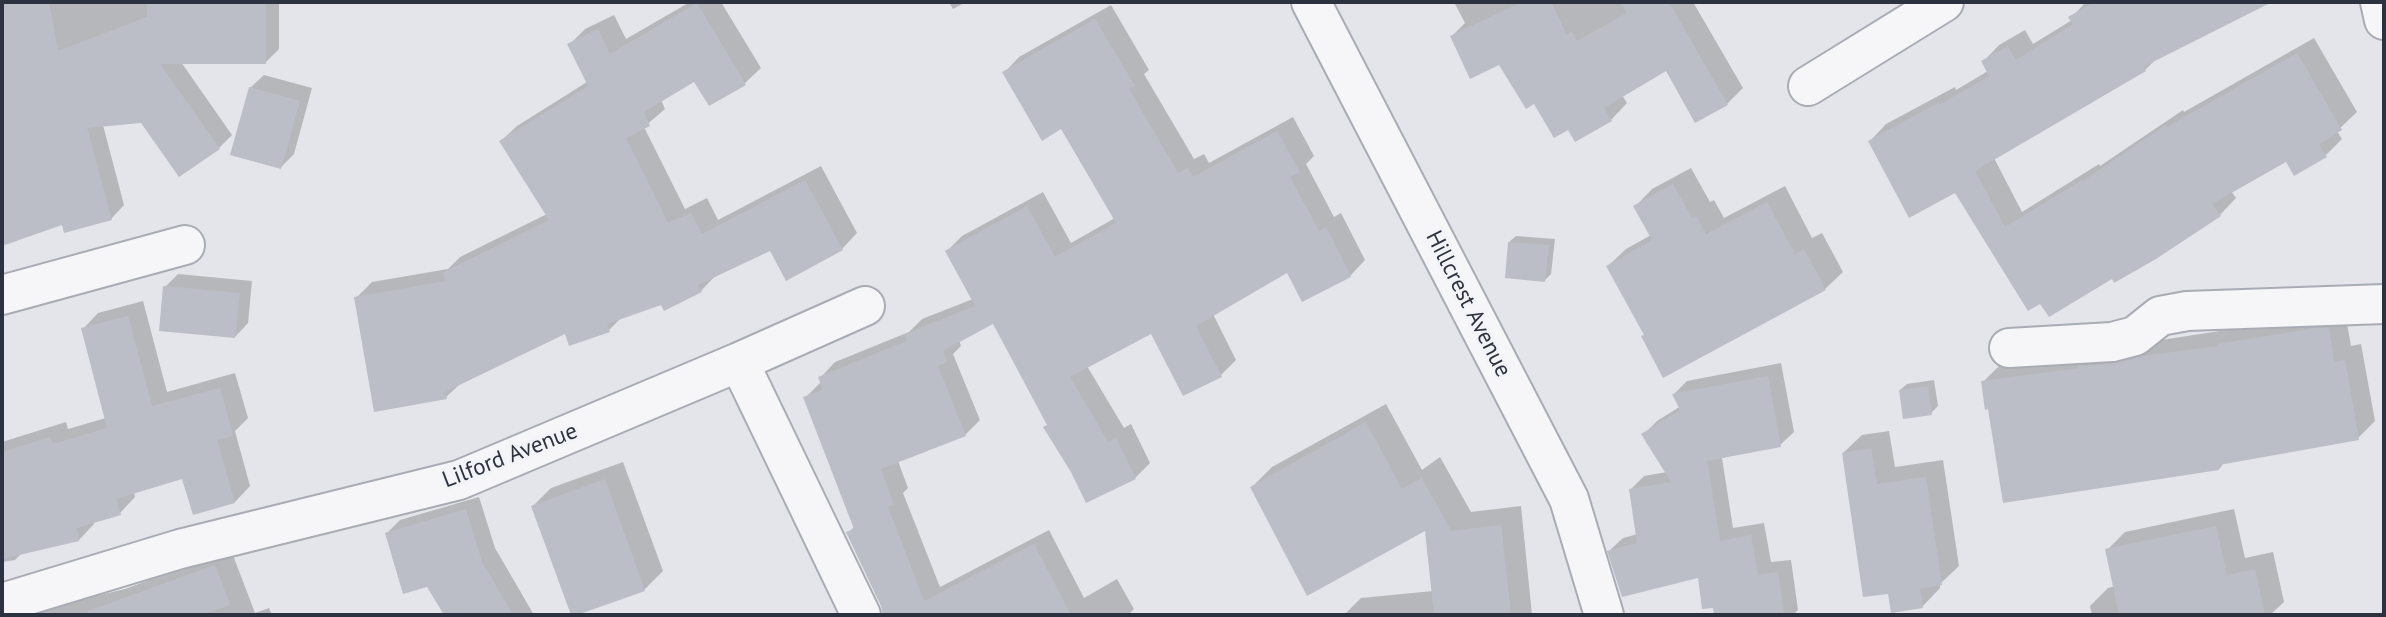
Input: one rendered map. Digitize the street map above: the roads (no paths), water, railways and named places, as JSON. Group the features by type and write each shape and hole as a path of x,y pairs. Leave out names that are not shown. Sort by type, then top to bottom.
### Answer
{"street":[{"name":"Hillcrest Avenue","path":"1311,2 1569,499 1604,615"},
{"path":"1808,86 1944,2"},
{"path":"2380,2 2384,20"},
{"path":"2,295 185,245"},
{"path":"2009,348 2112,342 2135,336 2160,316 2187,311 2384,304"},
{"name":"Lilford Avenue","path":"2,603 180,549 459,480 865,306"},
{"path":"739,362 861,615"}]}
